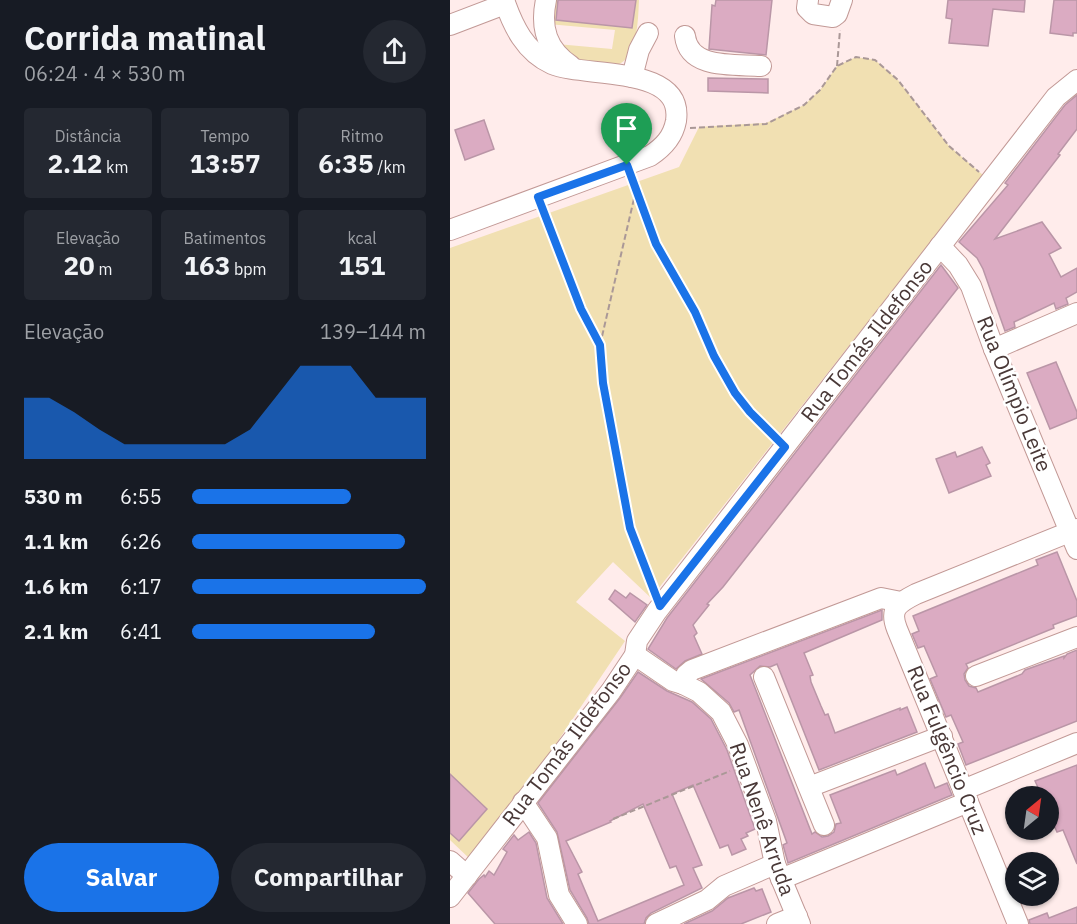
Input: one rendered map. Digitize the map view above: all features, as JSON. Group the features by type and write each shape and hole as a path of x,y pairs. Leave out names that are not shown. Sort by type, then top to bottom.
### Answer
{"street":[{"path":"546,0 544,30 558,58 576,69"},
{"path":"808,0 807,8 813,14 833,17 839,7"},
{"path":"450,26 504,2 514,27 536,55 553,64 632,77 658,84 674,101 677,114 675,129 659,150 627,165 450,230"},
{"path":"632,77 639,50 648,33"},
{"path":"685,36 688,49 700,59 708,62 761,66"},
{"name":"Rua Tomás Ildefonso","path":"450,897 611,692 635,655 637,641 660,606 1056,97 1077,80"},
{"name":"Rua Olímpio Leite","path":"940,246 958,265 971,286 994,349 1075,537"},
{"path":"994,349 1077,313"},
{"path":"683,684 686,675 692,670 822,619 881,598 901,602 926,590 1075,537"},
{"name":"Rua Fulgêncio Cruz","path":"901,602 896,608 894,620 1018,924"},
{"path":"976,676 1077,637"},
{"name":"Rua Nenê Arruda","path":"635,655 673,681 699,692 721,712 738,745 766,821 778,871 799,920"},
{"path":"764,677 824,825"},
{"path":"808,787 942,736"},
{"path":"656,924 707,900 724,886 778,871 966,796 1077,743"},
{"path":"523,802 547,838 560,895 577,924"},
{"path":"450,861 467,876"},
{"path":"777,924 799,920"}],"path":[{"path":"837,66 841,24 839,7"},
{"path":"675,129 766,124 804,105 820,90 837,66 856,57 875,60 898,80 949,146 983,175 986,186"},
{"path":"627,165 656,244 695,312 714,356 735,393 750,412 785,447"},
{"path":"636,190 600,345 603,383 630,528 660,606"},
{"path":"538,197 581,309 600,345"},
{"path":"613,819 744,766"}],"shaded area":[{"path":"551,0 639,0 636,37 629,55 617,65 580,62 557,44 612,49 615,30 548,24"},
{"path":"856,57 875,60 898,80 949,146 983,175 651,598 613,562 576,602 625,641 519,799 471,860 450,840 450,248 679,167 699,127 766,123 804,105 820,90 837,66"}],"building":[{"path":"558,0 636,0 632,28 556,20"},
{"path":"716,0 772,0 766,55 709,49 712,5 715,6"},
{"path":"948,0 1025,0 1024,12 993,9 988,46 949,43 952,19 946,18"},
{"path":"1054,0 1077,0 1077,33 1073,33 1073,36 1050,33"},
{"path":"708,78 768,79 768,93 708,91"},
{"path":"1077,95 1077,129 1058,154 1060,155 995,239 1042,222 1061,248 1049,254 1061,277 1077,268 1077,292 1066,298 1068,304 1056,309 1054,303 1014,322 1015,327 1005,331 983,269 977,258 959,242 1008,185 1005,183 1065,105"},
{"path":"484,120 494,149 465,160 455,130"},
{"path":"941,265 958,288 723,587 707,604 709,605 693,625 697,633 694,636 702,654 685,661 676,669 648,649 667,618"},
{"path":"1056,362 1077,412 1077,418 1050,429 1027,373"},
{"path":"982,447 990,463 986,465 991,476 949,493 936,459 955,452 957,457"},
{"path":"1057,552 1077,601 1077,616 1053,625 1054,628 966,664 968,668 964,674 969,686 976,688 978,692 1022,674 1025,670 1064,656 1064,658 1067,654 1077,650 1077,721 966,765 958,744 963,742 951,715 946,717 930,679 937,676 924,646 918,648 912,634 919,631 913,616 1038,565 1036,560"},
{"path":"615,590 626,598 630,593 647,605 635,622 609,599"},
{"path":"882,610 882,620 804,653 813,675 810,676 811,682 835,733 907,707 917,732 819,770 777,664 770,667 760,666 750,675 812,834 815,832 822,837 828,836 834,832 836,824 841,823 830,795 895,770 897,775 925,763 935,788 947,783 952,795 788,863 783,845 787,843 739,710 734,712 729,703 701,679"},
{"path":"638,672 667,691 692,702 711,719 727,750 755,829 746,833 748,836 741,839 746,849 732,855 728,845 720,848 693,785 672,794 702,865 693,868 702,888 651,913 644,924 589,924 570,890 557,832 538,803","holes":["643,804 670,868 676,866 684,885 598,921 578,874 582,872 566,841 611,822"]},
{"path":"1077,765 1077,864 1063,830 1059,831 1059,786 1037,786 1035,781"},
{"path":"450,774 487,809 459,841 450,833"},
{"path":"529,832 536,843 547,898 563,924 495,924 468,893 489,871 494,875 507,852 503,849 514,835 518,840"},
{"path":"754,888 756,891 762,889 771,912 741,924 684,924 712,911 728,898"},
{"path":"1077,907 1077,924 1030,924 1029,920 1047,913 1049,918"}],"route":[{"path":"627,165 656,244 695,312 714,356 735,393 750,412 785,447 660,606 630,528 603,383 600,345 581,309 538,197 627,165"}]}
